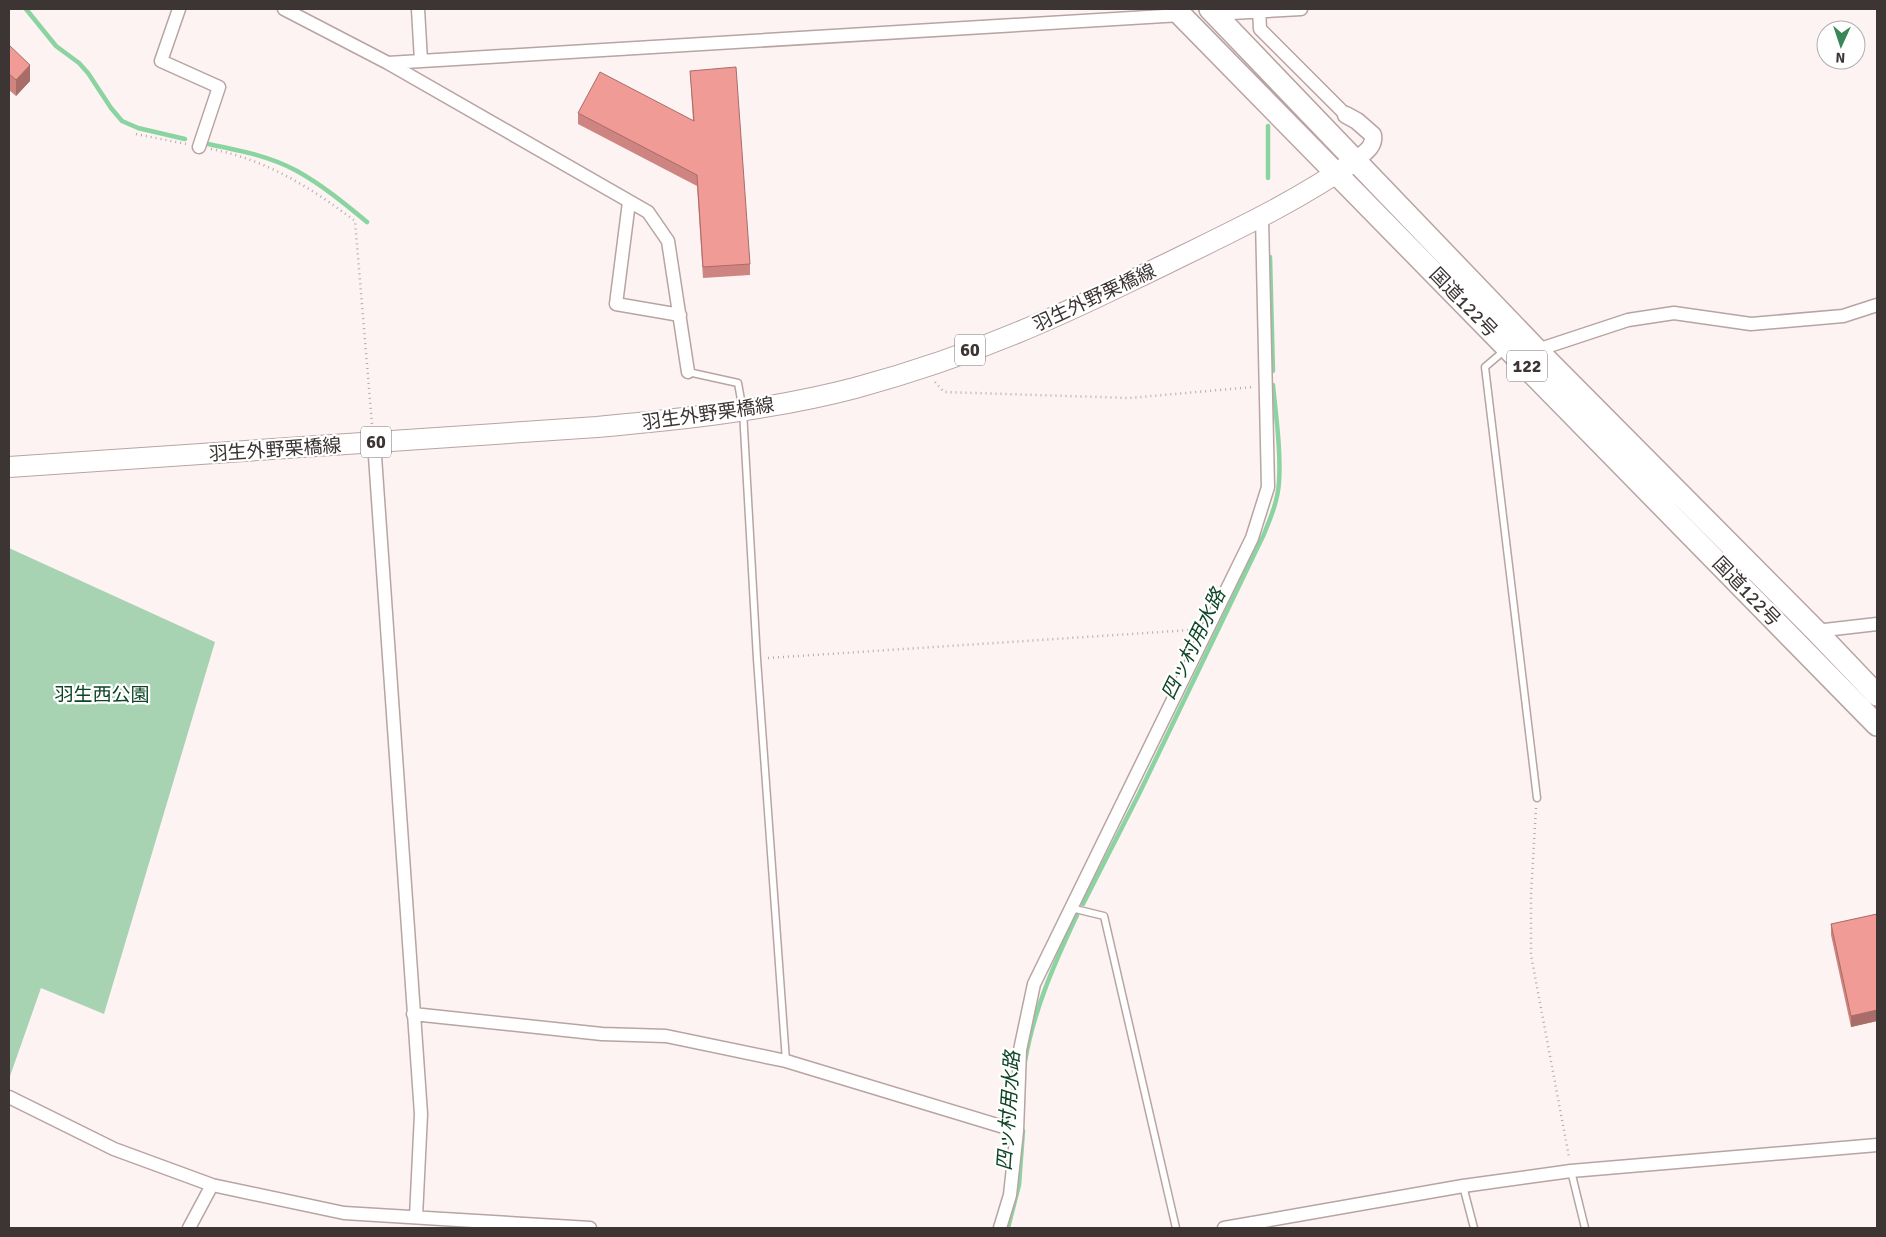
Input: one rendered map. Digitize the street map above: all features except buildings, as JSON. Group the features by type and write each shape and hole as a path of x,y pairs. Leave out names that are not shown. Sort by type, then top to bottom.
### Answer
{"highway":[{"name":"国道122号","path":"1212,11 1537,350 1877,695"},
{"name":"国道122号","path":"1178,12 1877,725"}],"main road":[{"name":"羽生外野栗橋線","path":"9,467 597,427 743,411 854,388 922,368 1040,324 1262,218 1356,160"}],"street":[{"path":"178,9 161,61 219,87 199,147"},
{"path":"284,9 388,63 648,212 668,241 688,372"},
{"path":"418,9 421,60"},
{"path":"1260,9 1260,29 1346,116 1357,121 1373,135 1374,139 1370,148 1356,160"},
{"path":"1212,11 1301,9"},
{"path":"388,63 1178,12"},
{"path":"629,202 616,304 680,315"},
{"path":"1000,1228 1010,1195 1017,1131 1020,1050 1034,984 1252,538 1268,487 1262,218"},
{"path":"1537,350 1628,320 1674,314 1751,324 1843,316 1877,305"},
{"path":"374,442 421,1114 416,1217"},
{"path":"1816,631 1877,624"},
{"path":"413,1014 602,1034 666,1036 786,1061 1017,1131"},
{"path":"9,1097 114,1150 212,1185 344,1214 590,1228"},
{"path":"1224,1228 1249,1226 1463,1186 1571,1170 1877,1145"},
{"path":"190,1228 212,1185"},
{"path":"398,1217 406,1228"}],"lane":[{"path":"1508,348 1486,367 1537,798"},
{"path":"688,372 738,383 743,411 757,659 786,1061"},
{"path":"1071,908 1104,916 1176,1228"},
{"path":"1571,1170 1585,1228"},
{"path":"1463,1186 1474,1228"}],"path":[{"path":"136,134 237,154 288,175 319,194 355,221 374,442"},
{"path":"922,368 944,392 1129,398 1267,386"},
{"path":"757,659 1208,628"},
{"path":"1537,798 1531,895 1531,955 1571,1170"}],"green space":[{"name":"羽生西公園","path":"9,548 215,642 104,1014 41,988 9,1079"}],"waterway":[{"path":"26,9 56,46 79,63 88,73 122,121 138,128 185,139"},
{"name":"四ッ村用水路","path":"1268,126 1268,178"},
{"path":"208,144 254,154 287,166 324,188 367,222"},
{"name":"四ッ村用水路","path":"1270,257 1273,371"},
{"name":"四ッ村用水路","path":"1083,904 1139,794 1272,515 1279,482 1278,434 1273,385"},
{"name":"四ッ村用水路","path":"1025,1061 1040,1004 1053,968 1077,915"},
{"name":"四ッ村用水路","path":"1008,1228 1019,1185 1023,1131"}]}
